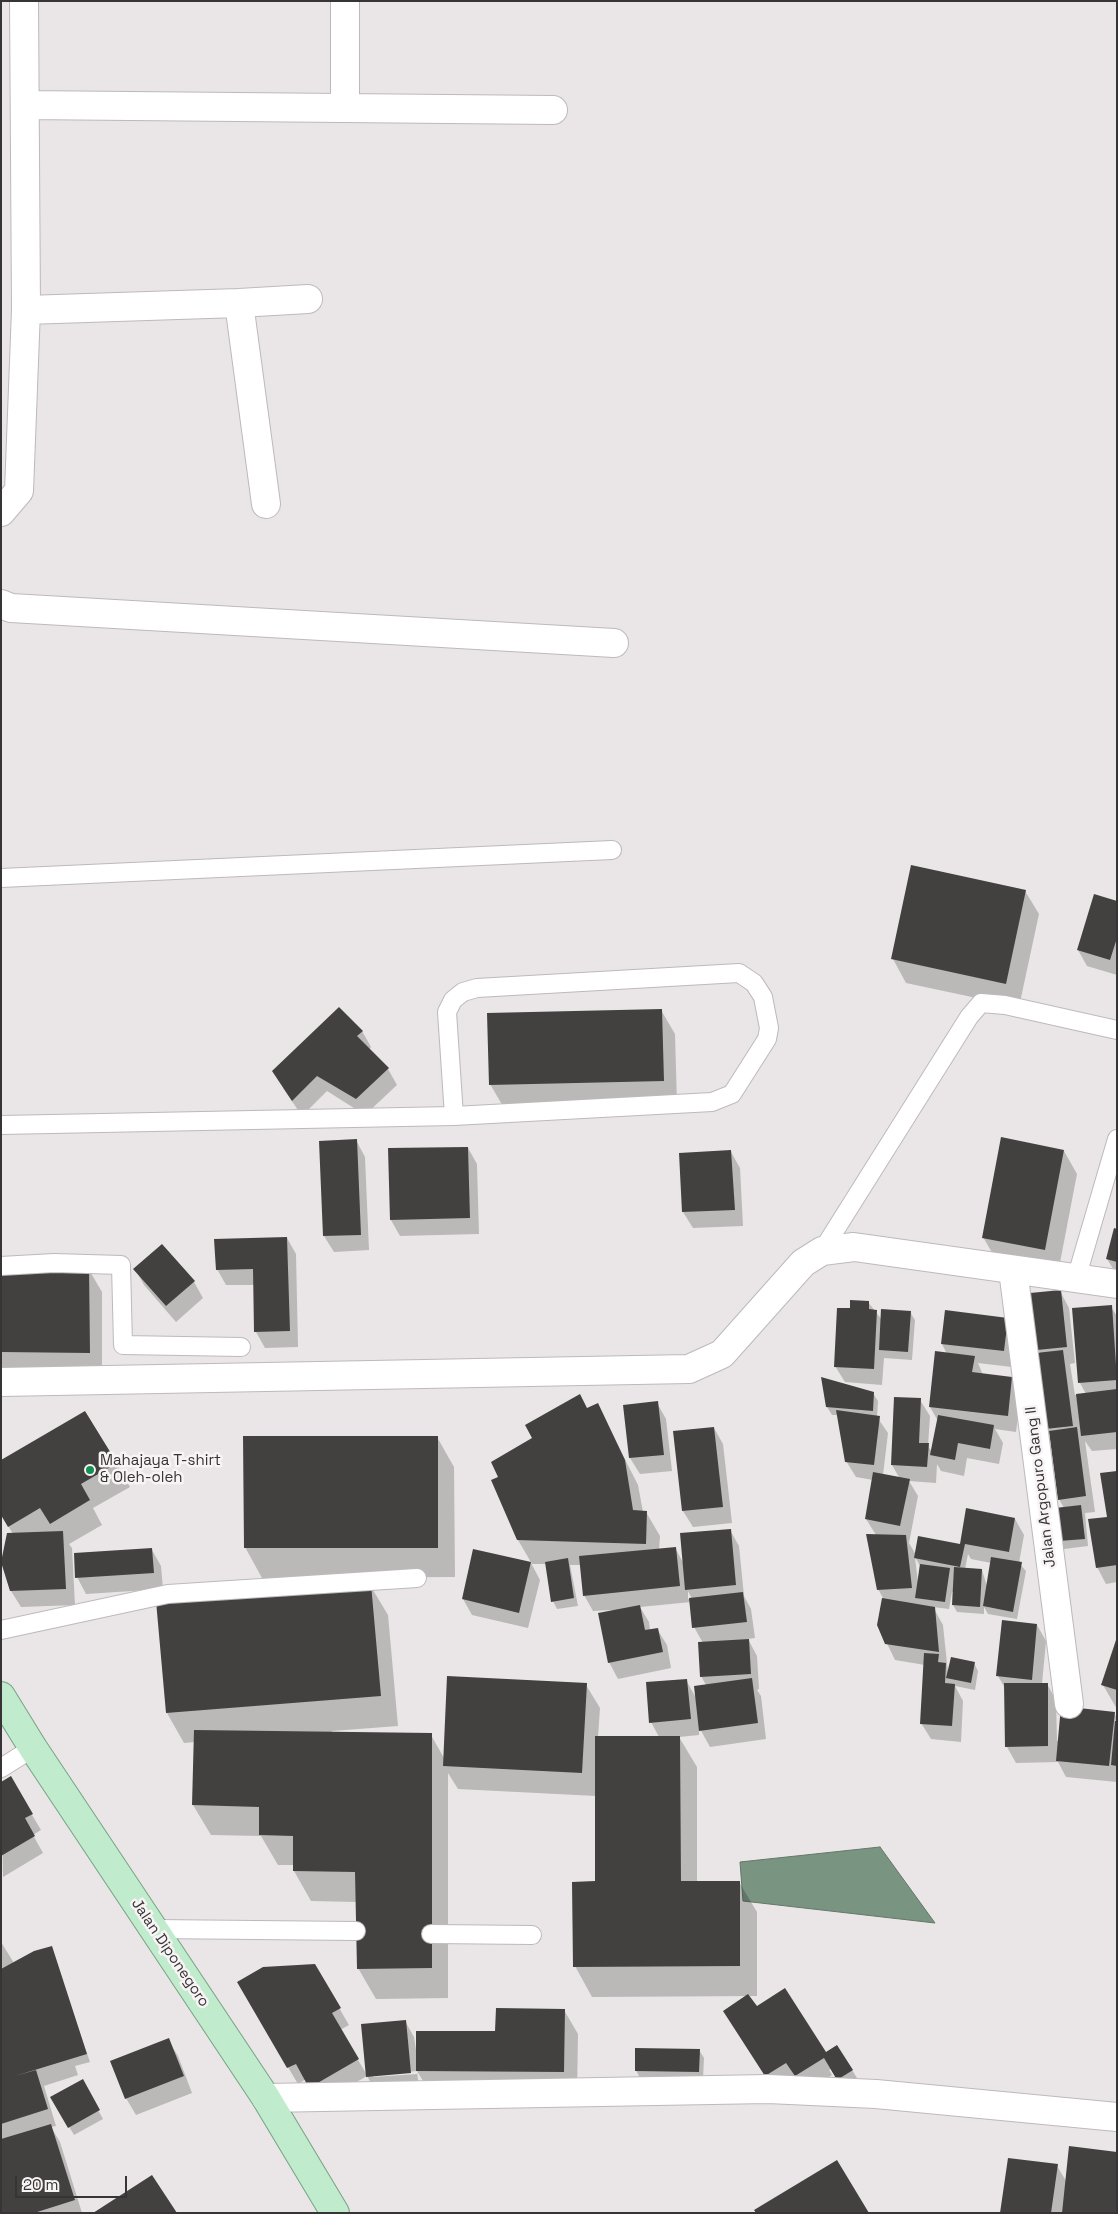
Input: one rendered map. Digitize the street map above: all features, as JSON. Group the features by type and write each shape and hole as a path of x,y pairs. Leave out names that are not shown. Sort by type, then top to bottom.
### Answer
{"main road":[{"name":"Jalan Diponegoro","path":"1,1696 33,1748 266,2098 335,2213"}],"street":[{"path":"1,512 19,491 26,310 24,1"},
{"path":"345,1 345,108"},
{"path":"24,106 552,110"},
{"path":"26,310 308,299"},
{"path":"239,303 266,504"},
{"path":"1,604 11,608 614,643"},
{"path":"1,1382 689,1369 722,1354 803,1263 822,1251 854,1247 1117,1284"},
{"name":"Jalan Argopuro Gang II","path":"1013,1270 1069,1704"},
{"path":"266,2098 768,2089 876,2094 1117,2117"}],"lane":[{"path":"1,878 612,850"},
{"path":"1,1125 454,1116 712,1102 732,1094 767,1039 769,1028 763,997 754,983 739,973 477,988 463,992 453,1000 447,1012 454,1116"},
{"path":"822,1251 969,1018 981,1003 1005,1005 1117,1030"},
{"path":"1076,1279 1117,1140"},
{"path":"1,1266 54,1263 121,1265 123,1344 241,1347"},
{"path":"1,1630 168,1594 417,1578"},
{"path":"1,1768 33,1748"},
{"path":"154,1929 356,1931"},
{"path":"431,1934 532,1935"}],"shaded area":[{"path":"880,1847 935,1923 743,1901 740,1862"}],"building":[{"path":"911,865 1026,890 1006,984 891,959"},
{"path":"1094,894 1117,901 1117,938 1110,960 1077,950"},
{"path":"339,1007 363,1031 357,1036 389,1068 356,1099 317,1076 292,1101 272,1071"},
{"path":"662,1009 664,1081 489,1085 487,1013"},
{"path":"1001,1137 1064,1150 1045,1250 982,1238"},
{"path":"357,1139 361,1235 323,1236 319,1141"},
{"path":"468,1147 470,1218 390,1220 388,1148"},
{"path":"731,1150 735,1210 682,1212 679,1153"},
{"path":"1114,1228 1117,1229 1117,1262 1106,1259"},
{"path":"287,1237 290,1331 254,1332 253,1269 216,1270 214,1239"},
{"path":"162,1244 195,1281 166,1306 133,1269"},
{"path":"89,1267 90,1353 1,1352 1,1269"},
{"path":"1061,1290 1067,1347 1037,1350 1030,1293"},
{"path":"850,1300 869,1301 869,1309 877,1310 874,1369 834,1367 837,1308 850,1308"},
{"path":"1112,1305 1117,1380 1078,1383 1072,1308"},
{"path":"881,1309 911,1311 908,1352 879,1350"},
{"path":"945,1310 1008,1318 1004,1351 941,1344"},
{"path":"1063,1350 1073,1426 1045,1429 1036,1353"},
{"path":"935,1351 975,1356 972,1372 1012,1377 1008,1416 929,1407"},
{"path":"821,1377 874,1392 873,1411 826,1407"},
{"path":"1117,1389 1117,1432 1081,1436 1076,1394"},
{"path":"580,1394 587,1408 598,1403 625,1460 633,1510 647,1511 646,1544 517,1540 491,1480 498,1477 491,1462 532,1438 525,1425"},
{"path":"894,1397 921,1398 919,1443 929,1443 927,1467 891,1465"},
{"path":"658,1401 664,1455 629,1458 623,1405"},
{"path":"836,1410 880,1416 874,1465 845,1462"},
{"path":"85,1411 117,1463 81,1484 90,1500 50,1524 40,1508 8,1527 1,1515 1,1460"},
{"path":"938,1415 994,1425 990,1449 958,1443 955,1460 930,1455"},
{"path":"714,1427 723,1507 682,1511 673,1431"},
{"path":"1077,1427 1086,1496 1058,1500 1049,1431"},
{"path":"243,1436 438,1436 438,1548 244,1548"},
{"path":"1117,1471 1117,1565 1096,1568 1088,1519 1107,1517 1100,1473"},
{"path":"873,1472 910,1479 900,1526 865,1519"},
{"path":"1081,1505 1085,1539 1059,1541 1055,1508"},
{"path":"966,1508 1015,1518 1009,1552 965,1544 960,1567 914,1558 918,1536 960,1544"},
{"path":"731,1529 736,1585 685,1590 680,1533"},
{"path":"63,1531 66,1589 10,1591 1,1562 7,1533"},
{"path":"866,1534 906,1535 912,1588 877,1590"},
{"path":"676,1547 680,1586 583,1596 579,1556"},
{"path":"152,1548 154,1573 75,1578 74,1553"},
{"path":"473,1549 531,1562 519,1613 462,1599"},
{"path":"991,1557 1022,1562 1013,1612 983,1606"},
{"path":"568,1558 574,1598 551,1602 545,1562"},
{"path":"920,1564 950,1568 945,1602 915,1598"},
{"path":"954,1567 982,1569 980,1607 952,1605"},
{"path":"371,1584 381,1696 166,1713 156,1601"},
{"path":"743,1592 747,1622 692,1628 689,1598"},
{"path":"882,1598 935,1607 939,1652 885,1644 877,1625"},
{"path":"640,1605 645,1630 658,1628 663,1652 608,1663 598,1613"},
{"path":"1002,1620 1037,1624 1032,1680 996,1676"},
{"path":"749,1639 751,1674 700,1677 698,1642"},
{"path":"1117,1641 1117,1690 1101,1685"},
{"path":"924,1653 939,1654 938,1662 946,1663 945,1683 955,1684 952,1726 920,1724"},
{"path":"951,1657 975,1662 971,1683 946,1678"},
{"path":"447,1676 587,1683 582,1773 443,1766"},
{"path":"752,1678 758,1723 699,1731 694,1686"},
{"path":"687,1679 691,1719 649,1723 646,1682"},
{"path":"1004,1683 1048,1683 1048,1746 1005,1747"},
{"path":"1061,1706 1115,1712 1109,1766 1056,1761"},
{"path":"1115,1721 1117,1721 1117,1766 1111,1765"},
{"path":"194,1730 432,1733 432,1968 357,1969 355,1872 293,1871 293,1836 259,1835 259,1807 192,1805"},
{"path":"595,1736 680,1736 681,1881 740,1881 740,1966 573,1967 572,1882 595,1881"},
{"path":"11,1776 33,1814 25,1818 35,1836 1,1856 1,1782"},
{"path":"52,1946 87,2054 15,2076 36,2070 48,2109 1,2124 1,1969 34,1951"},
{"path":"315,1964 341,2008 332,2013 359,2059 309,2088 296,2064 287,2068 237,1982 263,1967"},
{"path":"785,1988 826,2052 837,2045 853,2070 837,2080 824,2058 795,2076 786,2063 765,2076 723,2011 748,1994 757,2006"},
{"path":"496,2008 565,2009 564,2072 416,2071 416,2031 495,2031"},
{"path":"406,2020 411,2073 366,2077 361,2024"},
{"path":"169,2038 184,2076 125,2099 110,2061"},
{"path":"635,2048 700,2049 699,2072 635,2071"},
{"path":"83,2079 100,2110 68,2128 50,2097"},
{"path":"51,2124 75,2200 34,2213 1,2213 1,2139"},
{"path":"1069,2146 1117,2152 1117,2213 1062,2213"},
{"path":"1008,2158 1058,2164 1051,2213 1000,2213"},
{"path":"837,2160 869,2213 756,2213 754,2210"},
{"path":"152,2175 177,2213 93,2213"}],"place":[{"name":"Mahajaya T-shirt & Oleh-oleh","path":"90,1470"}]}
